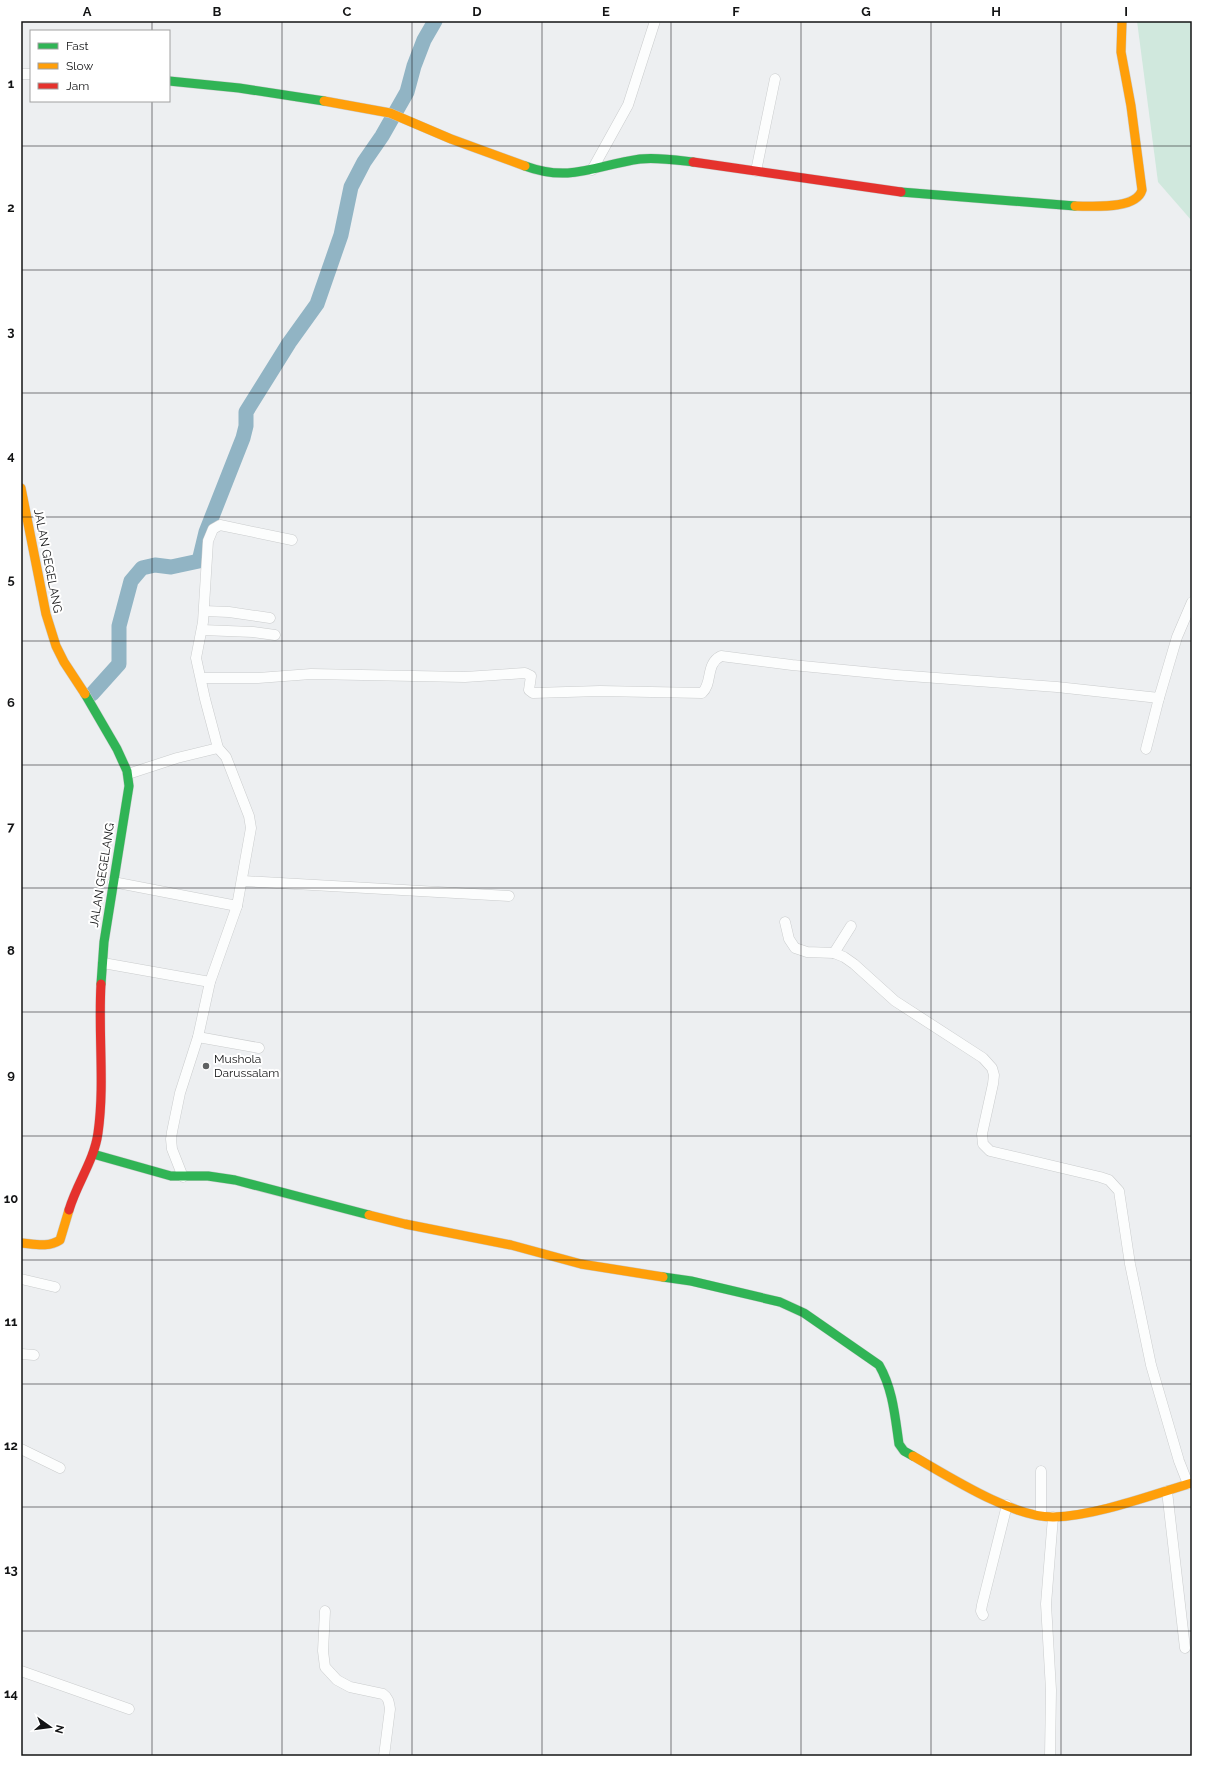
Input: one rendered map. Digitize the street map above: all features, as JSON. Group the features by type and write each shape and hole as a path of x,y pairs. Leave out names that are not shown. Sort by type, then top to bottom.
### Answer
{"street":[{"path":"592,170 628,105 655,21"},
{"path":"170,81 247,89 330,102 393,115 533,169 562,174 592,170 633,160 652,159 711,164 890,191 1089,206 1131,202 1140,195 1142,188 1137,142 1123,63 1121,35 1122,21"},
{"path":"756,171 775,79"},
{"name":"JALAN GEGELANG","path":"21,488 46,614 56,646 64,662 95,710 117,749 128,774 129,786 113,882 103,964 100,1006 102,1053 99,1128 93,1154 89,1167 72,1200 60,1240 49,1245 21,1243"},
{"path":"184,1178 172,1149 171,1139 180,1093 198,1037 210,982 237,906 243,881 250,834 250,821 225,754 218,748 196,658 202,630 204,610 206,551 209,535 213,529 220,525 292,540"},
{"path":"1146,749 1177,637 1192,602"},
{"path":"204,610 270,618"},
{"path":"202,630 240,631 275,635"},
{"path":"201,678 258,678 311,674 465,677 525,673 531,676 529,690 533,693 600,691 702,693 707,686 711,666 715,659 721,656 792,666 1050,686 1159,698"},
{"path":"128,774 177,758 218,748"},
{"path":"243,881 509,896"},
{"path":"113,882 237,906"},
{"path":"93,1154 171,1176 184,1178 208,1176 235,1180 405,1224 510,1245 581,1264 691,1281 780,1302 804,1313 879,1365 885,1374 889,1386 899,1444 904,1451 971,1489 1027,1512 1053,1517 1092,1512 1190,1484 1182,1468 1151,1365 1130,1264 1119,1191 1109,1180 1100,1177 990,1151 983,1144 982,1134 993,1084 992,1068 983,1058 895,1001 854,964 834,953 807,952 795,948 789,939 785,922"},
{"path":"834,953 851,926"},
{"path":"103,964 210,982"},
{"path":"198,1037 259,1048"},
{"path":"21,1279 55,1287"},
{"path":"21,1354 34,1355"},
{"path":"21,1449 60,1468"},
{"path":"1041,1471 1042,1515"},
{"path":"1167,1491 1185,1648"},
{"path":"983,1615 981,1611 982,1605 1007,1505"},
{"path":"1050,1756 1051,1690 1046,1604 1053,1517"},
{"path":"325,1611 323,1651 325,1667 337,1680 350,1688 387,1696 390,1709 384,1756"},
{"path":"21,1671 129,1709"}],"green space":[{"path":"1137,21 1192,21 1192,221 1158,182"}],"waterway":[{"path":"92,694 119,664 119,626 131,581 142,568 155,565 171,567 199,561 206,532 243,438 246,426 246,412 289,343 317,304 341,235 351,187 364,162 382,136 407,92 414,66 424,40 435,21"}],"traffic: fast":[{"path":"170,81 239,88 324,101"},
{"path":"525,166 541,171 570,173 646,158 693,162"},
{"path":"901,192 1075,206"},
{"path":"85,694 117,749 127,771 129,786 104,942 101,984"},
{"path":"93,1154 171,1176 208,1176 235,1180 369,1215"},
{"path":"663,1277 691,1281 780,1302 804,1313 879,1365 884,1374 890,1393 895,1413 899,1444 904,1451 913,1456"}],"traffic: slow":[{"path":"1075,206 1113,206 1123,204 1138,196 1142,190 1131,106 1121,52 1122,21"},
{"path":"324,101 390,113 451,139 525,166"},
{"path":"21,488 46,614 56,646 64,662 85,694"},
{"path":"21,1243 46,1245 60,1240 69,1210"},
{"path":"369,1215 405,1224 511,1245 581,1264 663,1277"},
{"path":"913,1456 962,1484 1001,1503 1020,1511 1054,1517 1070,1516 1105,1509 1192,1483"}],"traffic: jam":[{"path":"693,162 901,192"},
{"path":"69,1210 93,1153 98,1133 101,1096 101,984"}],"place":[{"name":"Mushola Darussalam","path":"206,1066"}]}
